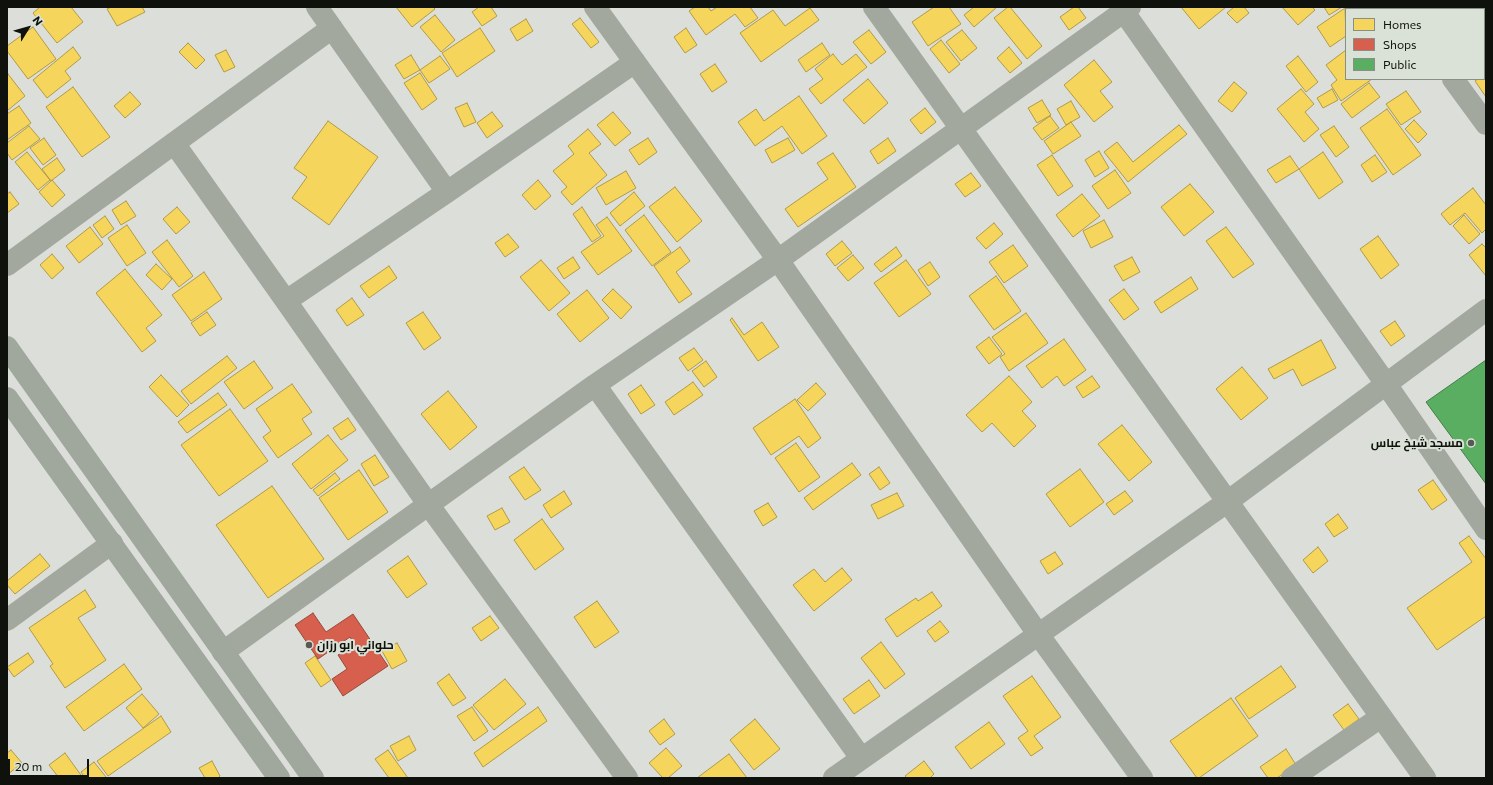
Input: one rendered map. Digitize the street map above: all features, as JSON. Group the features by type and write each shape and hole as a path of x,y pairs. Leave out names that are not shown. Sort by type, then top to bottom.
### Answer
{"main road":[{"path":"7,347 313,778"},
{"path":"7,398 279,778"}],"street":[{"path":"317,7 447,192"},
{"path":"595,7 778,260 1038,634 1142,778"},
{"path":"874,7 1424,778"},
{"path":"223,652 595,385 778,260 1127,9 1486,529"},
{"path":"7,265 332,28"},
{"path":"286,301 635,62"},
{"path":"1454,80 1486,124"},
{"path":"174,144 428,504 627,778"},
{"path":"834,778 1227,502 1486,310"},
{"path":"595,385 861,758"},
{"path":"7,620 112,543"},
{"path":"1292,778 1381,717"}],"building: Homes":[{"path":"40,7 71,7 83,22 57,43 33,13"},
{"path":"111,7 142,7 145,12 117,26 107,9"},
{"path":"396,7 433,7 435,9 412,27"},
{"path":"479,7 491,7 497,16 482,26 472,12"},
{"path":"695,7 708,7 711,11 717,7 750,7 758,18 745,27 735,14 706,35 689,11"},
{"path":"934,7 949,7 961,24 928,46 912,22"},
{"path":"974,7 997,7 974,27 964,15"},
{"path":"1010,7 1042,46 1027,59 994,18"},
{"path":"1074,7 1078,7 1086,18 1069,30 1060,17"},
{"path":"1181,7 1226,7 1199,29"},
{"path":"1234,7 1244,7 1249,13 1237,23 1227,13"},
{"path":"1282,7 1312,7 1315,10 1298,25"},
{"path":"1324,7 1342,7 1329,15"},
{"path":"810,8 819,20 761,62 740,33 773,10 785,26"},
{"path":"1345,8 1345,37 1330,47 1317,27"},
{"path":"435,15 455,40 441,52 420,27"},
{"path":"580,18 599,42 591,48 572,24"},
{"path":"526,19 533,31 517,41 510,29"},
{"path":"33,27 56,59 28,79 7,51 7,46"},
{"path":"480,28 495,51 457,77 442,53"},
{"path":"686,28 697,45 685,53 674,37"},
{"path":"869,30 886,52 871,64 853,42"},
{"path":"962,30 977,48 961,61 946,42"},
{"path":"941,40 960,64 949,73 930,49"},
{"path":"188,43 205,60 196,69 179,52"},
{"path":"822,43 830,55 806,72 798,60"},
{"path":"73,47 81,58 65,71 71,79 47,98 33,80"},
{"path":"1009,47 1022,63 1010,73 997,58"},
{"path":"226,50 235,67 224,72 215,55"},
{"path":"1345,51 1345,80 1371,80 1341,101 1331,85 1337,80 1326,65"},
{"path":"833,54 842,65 856,54 867,67 821,104 809,89 823,79 815,69"},
{"path":"411,55 420,70 404,79 395,65"},
{"path":"440,56 450,69 429,83 420,70"},
{"path":"1298,56 1318,82 1306,92 1286,66"},
{"path":"1094,60 1112,82 1100,91 1113,107 1094,122 1064,85"},
{"path":"715,64 727,82 712,92 700,74"},
{"path":"420,73 437,99 422,110 404,83"},
{"path":"8,74 25,96 7,111 7,75"},
{"path":"1485,74 1486,97 1475,81 1485,80"},
{"path":"868,79 888,103 864,124 843,100"},
{"path":"1234,82 1247,93 1232,112 1218,101"},
{"path":"1369,83 1380,97 1352,118 1341,104"},
{"path":"73,87 110,137 82,157 46,107"},
{"path":"1301,89 1314,104 1305,112 1319,129 1304,142 1277,109"},
{"path":"1332,89 1338,100 1323,108 1317,98"},
{"path":"1406,91 1421,112 1401,125 1386,104"},
{"path":"130,92 141,104 125,118 114,106"},
{"path":"799,96 827,136 802,154 782,126 755,146 738,122 756,109 764,121"},
{"path":"1042,100 1051,115 1037,123 1028,108"},
{"path":"1071,101 1080,117 1066,125 1057,109"},
{"path":"467,103 476,122 464,127 455,108"},
{"path":"19,106 31,123 7,140 7,114"},
{"path":"925,108 936,122 921,134 910,120"},
{"path":"1387,109 1421,155 1393,175 1360,128"},
{"path":"492,112 503,126 487,138 477,123"},
{"path":"613,112 631,133 615,146 597,125"},
{"path":"1050,116 1059,128 1042,140 1033,128"},
{"path":"1414,120 1427,134 1418,143 1405,129"},
{"path":"328,121 378,157 329,225 292,198 307,177 294,168"},
{"path":"1071,122 1081,136 1053,154 1044,141"},
{"path":"1179,125 1187,134 1128,182 1104,152 1117,142 1133,162"},
{"path":"29,126 40,139 12,160 7,153 7,143"},
{"path":"1334,126 1349,147 1336,157 1320,135"},
{"path":"588,129 601,144 589,153 607,175 572,205 561,192 567,187 553,171 574,154 568,146"},
{"path":"44,138 56,155 43,165 30,148"},
{"path":"648,138 657,152 639,165 629,150"},
{"path":"788,138 795,150 772,163 765,150"},
{"path":"888,138 896,151 878,164 870,151"},
{"path":"1099,151 1109,168 1095,177 1085,160"},
{"path":"27,152 50,180 38,190 15,162"},
{"path":"1323,152 1343,182 1319,199 1299,169"},
{"path":"833,153 856,187 798,227 785,209 828,179 817,163"},
{"path":"1052,155 1073,186 1058,196 1037,165"},
{"path":"1375,155 1387,172 1372,182 1361,165"},
{"path":"1290,156 1299,169 1276,183 1267,170"},
{"path":"57,158 65,170 51,181 42,169"},
{"path":"1115,170 1131,193 1108,209 1092,186"},
{"path":"626,171 636,188 606,205 596,188"},
{"path":"971,173 981,186 965,197 955,184"},
{"path":"52,180 65,195 52,207 39,192"},
{"path":"538,180 551,196 535,210 522,195"},
{"path":"1190,184 1214,212 1184,236 1161,207"},
{"path":"675,187 702,221 677,242 649,207"},
{"path":"1473,188 1486,205 1486,229 1482,233 1465,213 1450,225 1441,214"},
{"path":"10,192 19,204 7,213 7,194"},
{"path":"634,192 645,206 620,226 610,213"},
{"path":"1082,194 1100,216 1073,237 1056,215"},
{"path":"126,201 136,216 121,225 112,210"},
{"path":"177,207 190,222 176,234 163,219"},
{"path":"582,207 601,236 592,242 573,214"},
{"path":"644,215 671,252 652,266 625,230"},
{"path":"1464,215 1480,234 1469,244 1453,226"},
{"path":"105,216 114,229 102,238 93,225"},
{"path":"607,217 632,251 598,275 581,252 604,236 596,225"},
{"path":"1104,220 1113,237 1091,248 1083,231"},
{"path":"994,223 1003,234 986,249 976,238"},
{"path":"127,225 146,253 127,266 108,238"},
{"path":"90,227 103,244 79,263 66,246"},
{"path":"1226,227 1254,264 1233,278 1206,241"},
{"path":"508,234 519,247 505,257 495,243"},
{"path":"1378,236 1399,265 1381,279 1360,249"},
{"path":"167,240 193,276 179,287 152,252"},
{"path":"842,241 852,253 835,266 826,254"},
{"path":"1482,244 1486,248 1486,276 1469,255"},
{"path":"1013,245 1028,266 1004,283 989,262"},
{"path":"680,247 690,261 676,272 692,294 679,303 654,266"},
{"path":"896,247 902,256 881,272 874,264"},
{"path":"52,254 64,268 52,279 40,265"},
{"path":"853,255 864,268 848,281 837,268"},
{"path":"573,257 580,268 564,279 557,268"},
{"path":"1132,257 1140,272 1123,281 1114,266"},
{"path":"541,260 570,293 549,311 520,277"},
{"path":"906,260 931,294 899,317 874,283"},
{"path":"930,262 940,277 928,286 918,270"},
{"path":"156,264 172,279 162,290 146,275"},
{"path":"389,266 397,278 369,298 360,286"},
{"path":"125,269 162,315 146,328 156,341 142,352 96,293"},
{"path":"204,272 222,299 191,321 172,295"},
{"path":"996,276 1021,311 994,330 969,296"},
{"path":"1191,277 1198,289 1161,313 1154,302"},
{"path":"613,289 632,307 621,319 602,300"},
{"path":"1124,289 1139,309 1124,320 1109,300"},
{"path":"587,290 609,318 580,342 557,314"},
{"path":"352,298 364,315 347,326 336,310"},
{"path":"207,312 216,325 200,336 191,323"},
{"path":"423,312 441,338 424,350 406,323"},
{"path":"1026,313 1048,343 1009,371 1000,357 1005,354 992,337"},
{"path":"732,318 744,335 762,322 779,347 758,361 730,320"},
{"path":"1395,321 1405,336 1391,346 1380,331"},
{"path":"989,337 1002,354 989,364 976,347"},
{"path":"1064,339 1086,370 1064,386 1057,376 1042,388 1026,366"},
{"path":"1321,340 1336,368 1302,386 1293,369 1274,379 1268,369"},
{"path":"694,348 703,360 688,371 679,358"},
{"path":"227,356 237,368 191,404 181,391"},
{"path":"254,361 273,388 244,409 224,382"},
{"path":"706,361 717,377 704,387 692,371"},
{"path":"1242,367 1268,398 1241,420 1216,389"},
{"path":"161,375 189,405 177,417 149,387"},
{"path":"1009,376 1032,402 1022,411 1036,426 1014,447 992,423 982,432 966,415"},
{"path":"1092,376 1100,387 1083,398 1076,387"},
{"path":"693,382 703,395 674,415 665,402"},
{"path":"816,383 826,394 808,411 797,400"},
{"path":"292,384 312,412 302,419 312,434 278,458 263,437 271,431 256,409"},
{"path":"641,385 655,405 641,414 628,394"},
{"path":"448,391 477,427 450,450 421,414"},
{"path":"218,393 227,405 187,433 178,422"},
{"path":"795,399 821,438 808,448 799,436 771,455 753,428"},
{"path":"230,409 268,461 219,496 181,445"},
{"path":"348,418 356,430 341,440 333,428"},
{"path":"1122,425 1152,462 1129,481 1098,444"},
{"path":"328,435 348,460 311,489 292,464"},
{"path":"796,443 820,477 799,492 775,458"},
{"path":"375,455 389,477 374,486 361,464"},
{"path":"852,463 861,475 813,510 804,498"},
{"path":"524,467 541,490 525,500 509,477"},
{"path":"879,467 890,483 880,490 869,474"},
{"path":"1080,469 1104,502 1070,527 1046,494"},
{"path":"359,470 388,512 348,540 319,498"},
{"path":"335,473 340,479 318,496 313,490"},
{"path":"1433,480 1447,500 1432,510 1418,490"},
{"path":"272,486 324,559 268,598 216,525"},
{"path":"564,491 572,504 551,518 543,505"},
{"path":"1125,491 1133,501 1114,515 1106,504"},
{"path":"897,493 904,506 878,519 871,505"},
{"path":"768,503 777,517 763,526 754,511"},
{"path":"502,508 510,522 495,530 487,516"},
{"path":"1338,514 1348,528 1334,537 1325,524"},
{"path":"542,519 564,549 535,570 514,540"},
{"path":"1469,536 1486,559 1486,616 1437,650 1407,608 1472,562 1459,543"},
{"path":"1318,547 1328,561 1313,573 1303,560"},
{"path":"1055,552 1063,564 1048,574 1040,561"},
{"path":"40,554 50,566 15,594 7,585 7,581"},
{"path":"408,556 427,584 407,598 387,571"},
{"path":"842,568 852,580 814,611 793,585 814,569 825,582"},
{"path":"85,590 96,607 78,618 106,660 65,688 50,666 53,664 29,628"},
{"path":"932,592 942,606 897,637 885,619 916,598 918,601"},
{"path":"597,601 619,632 595,648 574,617"},
{"path":"490,616 499,628 481,641 472,628"},
{"path":"940,621 949,632 935,642 927,631"},
{"path":"881,642 905,674 885,689 861,658"},
{"path":"397,643 407,661 392,669 382,651"},
{"path":"28,653 34,662 14,677 7,667"},
{"path":"315,656 331,680 321,687 305,663"},
{"path":"124,664 142,689 84,731 66,707"},
{"path":"1281,666 1296,687 1249,719 1235,698"},
{"path":"449,674 466,698 453,706 437,683"},
{"path":"1032,676 1061,717 1034,736 1043,748 1031,756 1018,738 1028,731 1003,696"},
{"path":"505,679 526,704 494,730 473,705"},
{"path":"869,680 880,696 854,714 843,699"},
{"path":"142,694 159,714 143,728 126,708"},
{"path":"1231,698 1258,736 1197,778 1170,741"},
{"path":"1348,704 1359,719 1344,730 1333,715"},
{"path":"472,707 488,731 474,741 457,716"},
{"path":"538,707 547,721 483,767 474,753"},
{"path":"161,716 171,732 108,776 97,761"},
{"path":"664,719 675,734 660,745 649,731"},
{"path":"755,719 780,749 754,770 730,740"},
{"path":"989,722 1005,744 971,769 955,747"},
{"path":"409,736 416,750 398,761 390,746"},
{"path":"666,748 682,766 668,778 663,778 649,763"},
{"path":"1286,749 1296,765 1277,778 1268,778 1260,767"},
{"path":"11,750 22,763 7,775 7,753"},
{"path":"388,750 408,778 389,778 375,759"},
{"path":"65,753 83,778 59,778 49,765"},
{"path":"729,754 747,778 697,778"},
{"path":"212,761 220,776 218,778 205,778 199,768"},
{"path":"924,761 934,774 930,778 907,778 905,776"},
{"path":"94,762 106,778 85,778 81,772"}],"building: Shops":[{"path":"313,613 326,632 353,614 388,666 343,696 332,679 347,669 338,655 354,644 350,637 318,659 295,625"}],"building: Public":[{"name":"مسجد شيخ عباس","path":"1486,360 1486,484 1426,402"}],"place":[{"name":"مسجد شيخ عباس","path":"1471,443"},
{"name":"حلواني ابو رزان","path":"309,645"}]}
